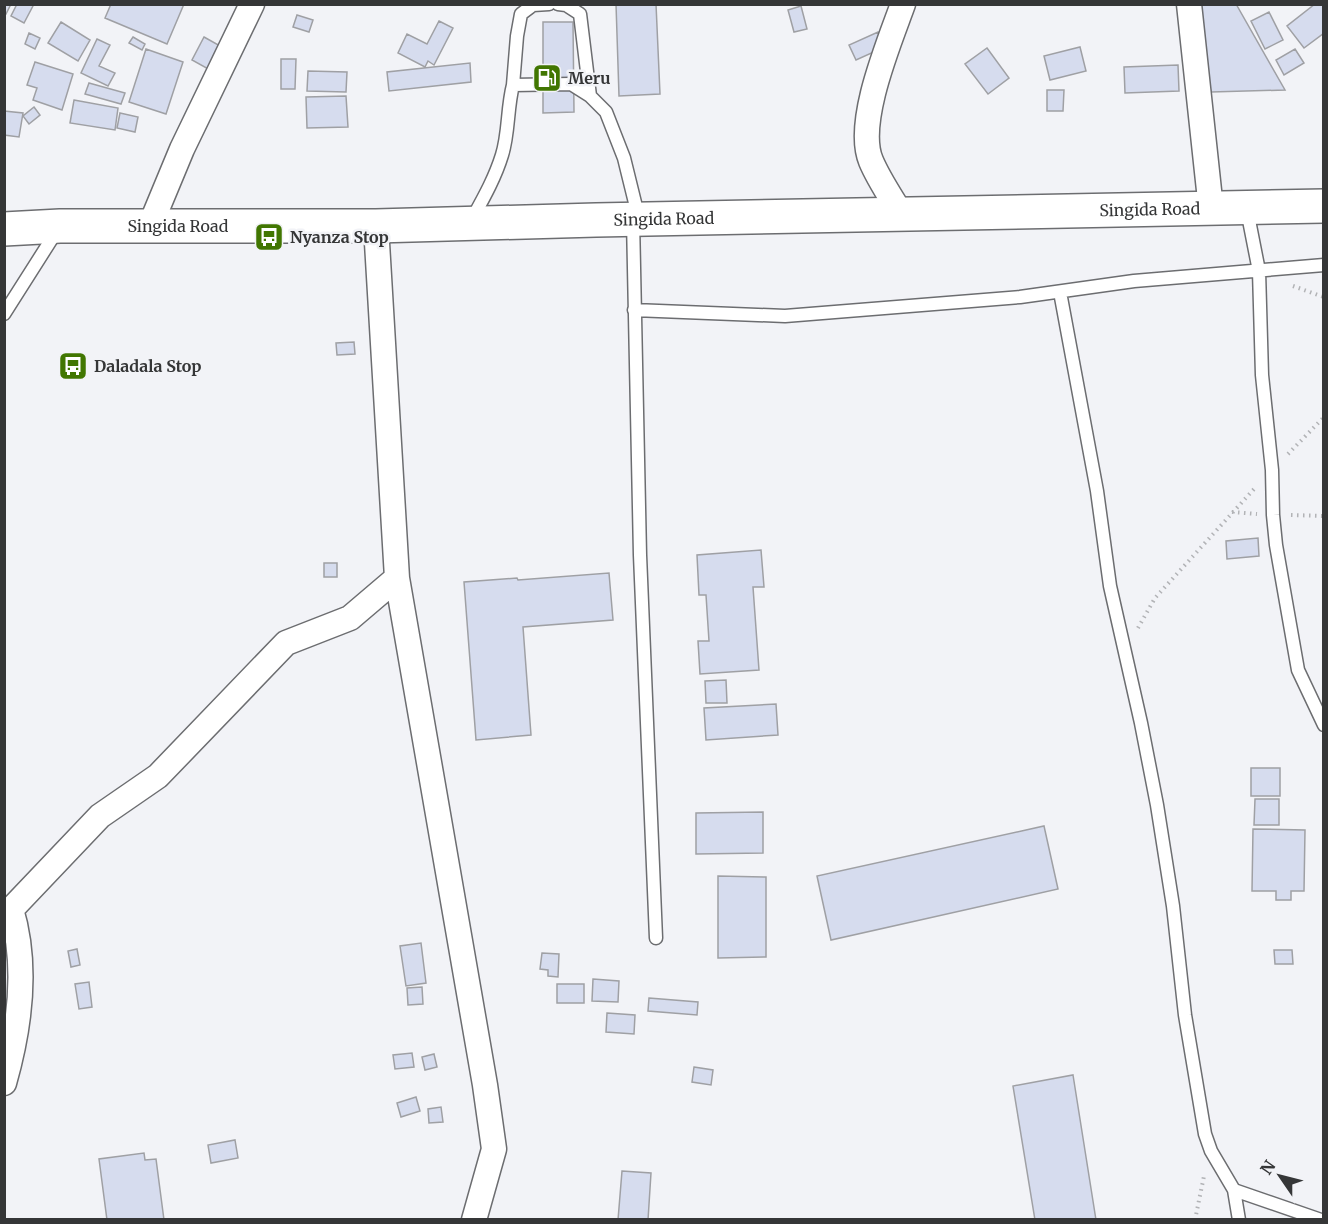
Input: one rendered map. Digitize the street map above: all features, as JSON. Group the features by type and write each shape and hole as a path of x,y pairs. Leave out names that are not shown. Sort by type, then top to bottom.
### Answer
{"highway":[{"name":"Singida Road","path":"4,228 376,226 1323,206"}],"street":[{"path":"150,226 182,149 252,4"},
{"path":"901,214 870,160 867,137 868,111 903,4"},
{"path":"1189,4 1211,209"},
{"path":"376,226 397,578 483,1073 494,1149 474,1220"},
{"path":"4,1083 15,1034 22,980 19,933 8,913 100,816 158,776 286,643 350,618 397,578"}],"lane":[{"path":"470,223 486,193 502,154 521,14 533,5 549,4"},
{"path":"558,4 566,5 580,14 590,96"},
{"path":"513,85 571,84 590,96 606,112 637,205 634,310 640,555 656,938"},
{"path":"1247,208 1259,271 1262,375 1272,470 1276,545 1298,670 1323,725"},
{"path":"4,314 60,226"},
{"path":"634,310 785,316 1020,297 1134,281 1323,265"},
{"path":"1060,292 1097,491 1110,586 1142,723 1157,805 1173,906 1185,1015 1205,1134 1211,1151 1234,1190 1239,1220"},
{"path":"1234,1190 1321,1220"}],"path":[{"path":"1126,656 1155,598 1232,512 1323,417"},
{"path":"1196,1220 1211,1151"}],"building":[{"path":"4,4 11,4 6,14 4,13"},
{"path":"17,4 34,4 24,23 11,16"},
{"path":"111,4 184,4 167,44 105,18"},
{"path":"616,4 656,4 660,94 619,96"},
{"path":"1193,4 1236,4 1285,90 1211,92"},
{"path":"1315,4 1324,4 1324,33 1304,48 1287,26"},
{"path":"801,6 807,29 794,32 788,10"},
{"path":"1269,12 1283,40 1265,49 1251,21"},
{"path":"297,15 313,20 309,32 293,27"},
{"path":"439,21 453,28 434,65 428,61 425,67 398,53 407,34 427,44"},
{"path":"61,22 90,40 78,61 48,43"},
{"path":"543,22 573,22 574,112 543,113"},
{"path":"878,32 885,47 856,60 849,45"},
{"path":"29,33 40,38 35,49 25,44"},
{"path":"133,37 145,44 142,50 129,43"},
{"path":"204,37 222,47 210,70 192,60"},
{"path":"97,39 110,45 99,66 115,73 108,86 81,73"},
{"path":"1080,47 1086,71 1050,80 1044,56"},
{"path":"987,48 1009,78 988,94 965,64"},
{"path":"146,49 183,62 166,114 129,102"},
{"path":"1295,49 1304,63 1284,75 1276,60"},
{"path":"281,59 296,59 295,89 281,89"},
{"path":"35,62 73,74 62,110 33,100 37,88 27,85"},
{"path":"470,63 471,82 389,91 387,72"},
{"path":"1178,65 1179,91 1125,93 1124,67"},
{"path":"308,71 347,72 346,92 307,91"},
{"path":"89,83 125,93 121,104 85,94"},
{"path":"1047,90 1064,90 1063,111 1047,111"},
{"path":"346,96 348,127 307,128 306,97"},
{"path":"74,100 118,108 115,130 70,123"},
{"path":"34,107 40,115 29,124 23,116"},
{"path":"4,111 23,113 19,137 4,135"},
{"path":"120,113 138,117 135,132 117,128"},
{"path":"354,342 355,354 337,355 336,343"},
{"path":"1258,538 1259,556 1227,559 1226,541"},
{"path":"761,550 764,587 753,587 759,670 700,674 698,641 709,641 706,595 699,595 697,555"},
{"path":"324,563 337,563 337,577 324,577"},
{"path":"609,573 613,620 523,627 531,735 476,740 464,582"},
{"path":"726,680 727,703 706,703 705,681"},
{"path":"776,704 778,735 706,740 704,708"},
{"path":"1251,768 1280,768 1280,796 1251,796"},
{"path":"1255,799 1279,799 1279,825 1254,825"},
{"path":"763,812 763,853 696,854 696,813"},
{"path":"1044,826 1058,889 831,940 817,876"},
{"path":"1253,829 1305,830 1304,891 1291,891 1291,900 1276,900 1276,891 1252,891"},
{"path":"718,876 766,877 766,957 718,958"},
{"path":"421,943 426,983 406,986 400,946"},
{"path":"77,949 80,965 71,967 68,951"},
{"path":"1274,950 1292,950 1293,964 1275,964"},
{"path":"542,953 559,954 558,977 548,976 548,970 540,969"},
{"path":"593,979 619,981 618,1002 592,1001"},
{"path":"89,982 92,1007 79,1009 75,984"},
{"path":"557,984 584,984 584,1003 557,1003"},
{"path":"422,987 423,1004 408,1005 407,988"},
{"path":"649,998 698,1002 697,1015 648,1011"},
{"path":"607,1013 635,1015 634,1034 606,1032"},
{"path":"412,1053 414,1067 395,1069 393,1055"},
{"path":"434,1054 437,1067 425,1070 422,1057"},
{"path":"694,1067 713,1070 711,1085 692,1082"},
{"path":"1073,1075 1096,1220 1035,1220 1013,1086"},
{"path":"416,1097 420,1111 401,1117 397,1103"},
{"path":"441,1107 443,1122 429,1123 428,1109"},
{"path":"235,1140 238,1158 211,1163 208,1145"},
{"path":"144,1153 145,1160 156,1159 164,1220 107,1220 99,1159"},
{"path":"622,1171 651,1173 648,1220 618,1220"}],"place":[{"name":"Meru","path":"547,78"},
{"name":"Nyanza Stop","path":"269,237"},
{"name":"Daladala Stop","path":"73,366"}]}
